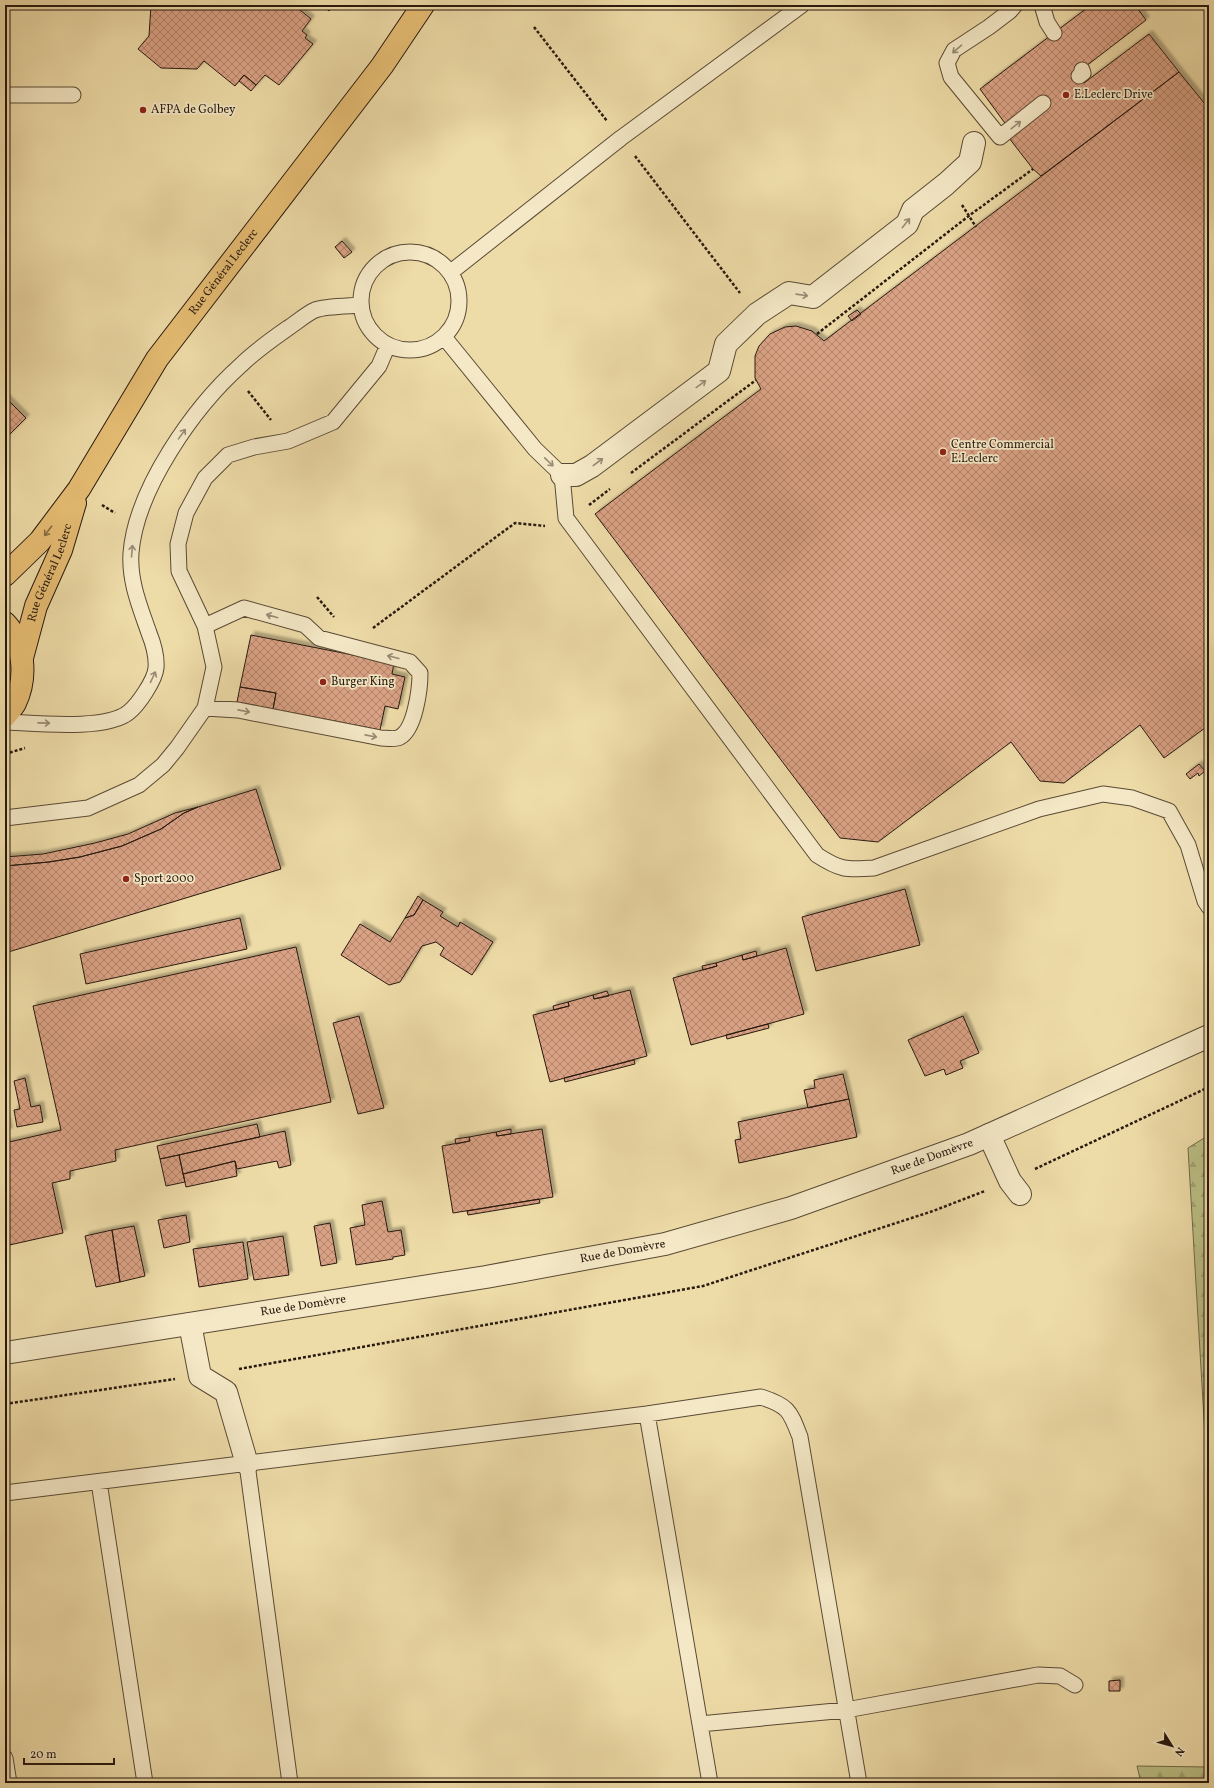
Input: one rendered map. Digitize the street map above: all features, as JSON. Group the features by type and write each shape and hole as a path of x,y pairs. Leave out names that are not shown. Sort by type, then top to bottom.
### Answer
{"main road":[{"name":"Rue Général Leclerc","path":"5,575 40,541 79,488 157,359 382,66 423,5"},
{"name":"Rue Général Leclerc","path":"382,66 437,5"},
{"name":"Rue Général Leclerc","path":"22,658 36,606 60,550 79,488"},
{"path":"5,623 17,642 22,658 22,681 14,703 5,716"}],"street":[{"path":"562,475 576,475 592,466 719,371 726,344 756,314 789,293 813,297 907,224 913,210 946,184 970,162 974,143"},
{"name":"Rue de Domèvre","path":"5,1353 486,1277 665,1244 791,1208 915,1165 989,1135 1209,1036"},
{"path":"989,1135 1010,1181 1020,1194"},
{"path":"190,1324 200,1376 226,1392 247,1464"}],"lane":[{"path":"451,272 621,138 802,5"},
{"path":"1015,5 1010,11 989,27 954,50 947,63 951,77 1000,137 1043,103"},
{"path":"1042,5 1047,22 1054,34"},
{"path":"5,95 73,95"},
{"path":"409,251 425,253 439,260 451,272 458,288 460,305 454,322 444,337 427,347 407,350 388,345 374,335 365,321 361,305 362,289 369,274 380,262 394,254 409,251"},
{"path":"5,722 76,724 107,721 128,713 140,700 156,669 154,647 133,584 131,553 136,521 152,484 164,462 195,416 221,385 240,365 266,344 316,310 361,305"},
{"path":"444,337 536,449 562,475 566,518 817,855 834,866 849,870 874,868 1039,809 1103,794 1132,798 1169,811 1188,845 1205,901 1209,907"},
{"path":"5,818 88,808 139,785 163,765 177,748 205,708 214,668 205,626 179,571 178,544 186,513 205,478 228,455 254,447 288,441 333,422 379,366 388,345"},
{"path":"205,626 244,608 304,626 319,638 410,662 420,673 420,685 412,720 407,731 399,738 381,738 238,710 205,708"},
{"path":"5,1493 647,1414 761,1397 777,1402 790,1412 800,1437 859,1783"},
{"path":"647,1414 710,1783"},
{"path":"247,1464 290,1783"},
{"path":"99,1482 145,1783"},
{"path":"700,1724 846,1710 1038,1675 1060,1676 1074,1685"},
{"path":"5,1758 9,1783"}],"path":[{"path":"534,27 756,314"},
{"path":"817,334 970,215 1033,169"},
{"path":"369,631 407,604"},
{"path":"5,754 27,747"}],"green space":[{"path":"1209,1135 1209,1504 1188,1148"},
{"path":"1137,1766 1209,1767 1209,1783 1141,1783"}],"building":[{"path":"151,5 294,5 311,19 302,31 307,35 305,38 313,44 279,85 265,75 256,85 244,75 235,86 204,61 197,69 161,68 138,49 149,36"},
{"path":"322,5 334,5 329,11"},
{"name":"E.Leclerc Drive","path":"1091,5 1135,5 1146,20 1077,73 1084,83 1149,34 1179,72 1041,176 1033,169 1009,138 1007,126 980,89"},
{"name":"Centre Commercial E.Leclerc","path":"1179,72 1209,109 1209,725 1164,758 1140,725 1064,783 1040,781 1011,742 878,842 840,838 595,514 761,389 755,378 755,356 759,346 770,334 785,327 796,326 812,331 824,341"},
{"path":"244,75 256,85 251,91 239,81"},
{"path":"342,241 352,252 344,258 335,247"},
{"path":"857,310 861,314 852,321 848,316"},
{"path":"5,397 26,418 5,439"},
{"name":"Burger King","path":"251,635 394,663 392,674 405,677 398,709 385,706 380,730 273,709 276,693 240,687"},
{"path":"240,687 276,693 273,709 237,702"},
{"path":"1199,764 1205,771 1199,776 1198,773 1190,779 1186,774"},
{"path":"256,789 281,869 5,953 5,866 49,862 80,857 122,846 161,829 184,813 198,807"},
{"path":"198,807 184,813 161,829 122,846 80,857 49,862 5,866 5,857 43,854 95,843 128,834 175,813"},
{"path":"905,889 920,945 816,971 802,917"},
{"path":"418,896 423,900 414,915 405,918"},
{"path":"423,900 443,912 440,916 458,927 460,922 493,942 472,975 440,955 444,948 436,942 422,946 400,982 389,985 341,955 360,924 390,942 405,918 414,915"},
{"path":"240,918 247,949 86,984 80,954"},
{"path":"296,947 331,1102 115,1150 116,1161 70,1171 70,1179 52,1183 63,1233 5,1246 5,1143 61,1130 33,1006"},
{"path":"786,948 804,1014 691,1045 673,978 717,966 716,963 742,955 743,960"},
{"path":"756,951 757,956 743,960 742,955"},
{"path":"716,963 717,966 703,970 702,966"},
{"path":"630,990 647,1056 550,1082 533,1015 569,1006 568,1002 593,995 594,999"},
{"path":"607,991 609,996 594,999 593,995"},
{"path":"568,1002 569,1006 554,1010 553,1006"},
{"path":"359,1016 384,1108 358,1114 333,1023"},
{"path":"963,1016 979,1053 960,1061 963,1068 946,1075 944,1069 925,1076 908,1040"},
{"path":"768,1024 769,1028 727,1039 726,1035"},
{"path":"634,1060 635,1064 565,1082 564,1078"},
{"path":"843,1074 849,1099 808,1108 804,1090 815,1088 814,1080"},
{"path":"25,1078 31,1107 40,1105 43,1122 17,1127 14,1110 20,1109 14,1081"},
{"path":"849,1099 857,1137 739,1163 735,1140 741,1139 738,1122"},
{"path":"5,1115 9,1131 5,1132"},
{"path":"257,1124 260,1137 160,1159 157,1146"},
{"path":"511,1129 511,1134 497,1136 496,1132"},
{"path":"542,1129 553,1197 453,1213 442,1146 470,1141 469,1137 496,1132 497,1136"},
{"path":"285,1131 291,1165 279,1168 277,1161 237,1169 235,1161 183,1174 179,1155"},
{"path":"469,1137 470,1141 456,1144 455,1139"},
{"path":"179,1155 185,1182 166,1186 160,1159"},
{"path":"235,1161 237,1176 186,1187 183,1174"},
{"path":"539,1199 540,1203 468,1215 467,1211"},
{"path":"382,1201 388,1232 401,1230 405,1255 393,1257 393,1259 356,1265 350,1228 365,1225 362,1205"},
{"path":"186,1215 190,1242 164,1248 158,1220"},
{"path":"330,1223 337,1263 321,1266 314,1226"},
{"path":"134,1226 145,1276 120,1282 112,1230"},
{"path":"112,1230 120,1282 96,1287 85,1236"},
{"path":"283,1236 289,1275 254,1280 247,1242"},
{"path":"243,1242 248,1279 199,1287 193,1249"},
{"path":"1120,1680 1120,1691 1109,1691 1109,1681"}],"place":[{"name":"E.Leclerc Drive","path":"1066,95"},
{"name":"AFPA de Golbey","path":"143,110"},
{"name":"Centre Commercial E.Leclerc","path":"943,452"},
{"name":"Burger King","path":"323,682"},
{"name":"Sport 2000","path":"126,879"}]}
